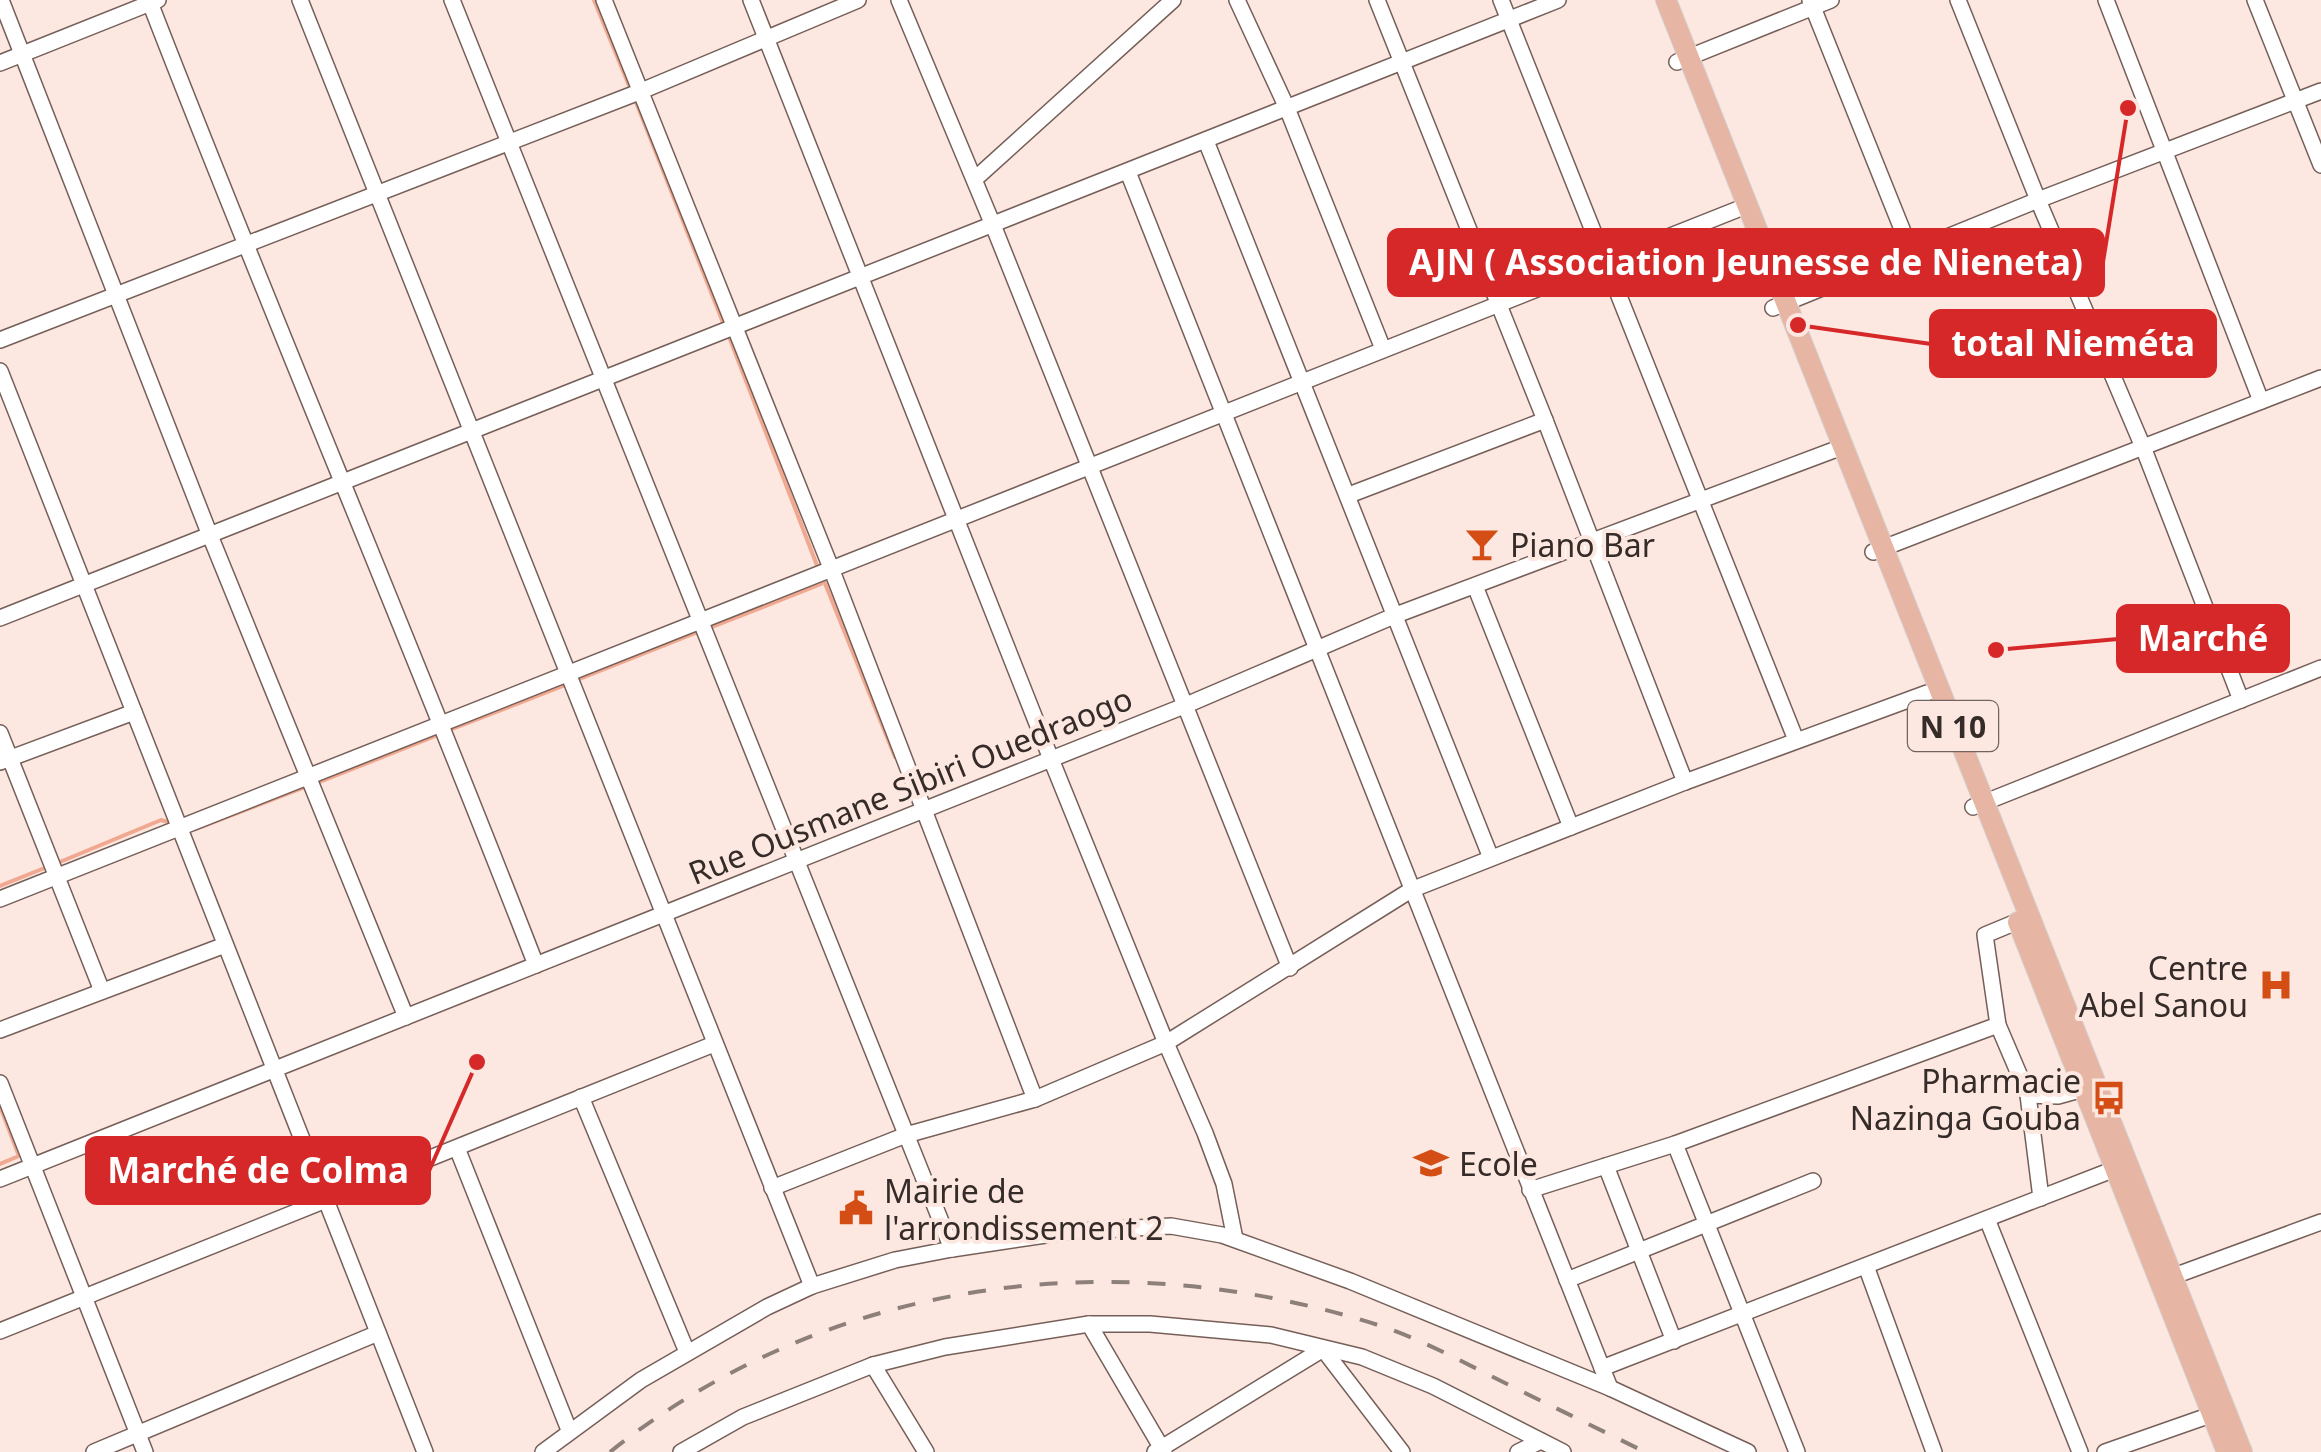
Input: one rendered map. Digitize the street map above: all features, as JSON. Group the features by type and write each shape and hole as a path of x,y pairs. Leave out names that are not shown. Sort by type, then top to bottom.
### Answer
{"main road":[{"name":"N 10","path":"1652,0 1683,60"},
{"name":"N 10","path":"1666,0 1683,60 1740,208 2219,1412 2242,1452"},
{"name":"N 10","path":"1878,550 1927,693 1979,805"},
{"name":"N 10","path":"2122,1166 2174,1276 2219,1412 2227,1452"}],"street":[{"path":"1,0 209,533 406,1016"},
{"path":"300,0 812,1286"},
{"path":"452,0 952,1249"},
{"path":"604,0 831,568 1034,1098"},
{"path":"751,0 1224,1184 1235,1239"},
{"path":"0,340 638,92 858,0"},
{"path":"900,0 994,225 1290,968"},
{"path":"974,179 1173,0"},
{"path":"1238,0 1287,108 1383,349"},
{"path":"1377,0 1685,782"},
{"path":"1502,0 1796,740"},
{"path":"0,618 1558,0"},
{"path":"1683,60 1811,4 1832,0"},
{"path":"1958,0 2143,447 2240,700"},
{"path":"2106,0 2261,400"},
{"path":"2255,0 2321,165"},
{"path":"0,62 152,1 243,245 442,723 536,965"},
{"path":"1811,4 1912,254"},
{"path":"1779,306 2038,200 2321,91"},
{"path":"1206,141 1491,858"},
{"path":"1128,172 1610,1388"},
{"path":"0,899 1740,208"},
{"path":"0,371 425,1452"},
{"path":"1878,550 2321,378"},
{"path":"1348,495 1545,420"},
{"name":"Rue Ousmane Sibiri Ouedraogo","path":"0,1178 1184,706 1396,615 1837,449"},
{"path":"1475,586 1572,827"},
{"path":"1979,805 2321,668"},
{"path":"772,1188 906,1135 1034,1098 1166,1044 1411,890 1685,782 1927,693"},
{"path":"5,760 134,712"},
{"path":"0,733 5,760 102,991"},
{"path":"2024,919 1985,935 1998,1025 2028,1094 2040,1198"},
{"path":"0,1030 225,945"},
{"path":"1530,1190 1675,1144 1998,1025"},
{"path":"0,1330 714,1044"},
{"path":"0,1083 146,1452"},
{"path":"2028,1094 2058,1096 2090,1087"},
{"path":"580,1098 688,1352"},
{"path":"1675,1144 1796,1452"},
{"path":"457,1148 570,1430"},
{"path":"1606,1166 1674,1341"},
{"path":"1602,1368 2122,1166"},
{"path":"1567,1280 1813,1181"},
{"path":"1987,1219 2080,1452"},
{"path":"2174,1276 2321,1222"},
{"path":"543,1452 610,1400 767,1307 812,1286 895,1260 952,1249 1066,1232 1139,1227 1190,1227 1235,1239 1350,1281 1610,1388 1748,1452"},
{"path":"1866,1266 1934,1452"},
{"path":"1089,1324 1160,1451 1323,1348"},
{"path":"682,1452 743,1418 873,1364 945,1347 1089,1324 1150,1324 1271,1335 1362,1356 1432,1386 1563,1452"},
{"path":"94,1452 378,1334"},
{"path":"1323,1348 1402,1452"},
{"path":"873,1364 926,1452"},
{"path":"2105,1452 2219,1412"},
{"path":"1518,1452 1540,1441"}],"waterway":[{"path":"594,0 630,88"},
{"path":"634,97 724,325"},
{"path":"728,334 818,568"},
{"path":"707,629 823,580"},
{"path":"824,581 895,757"},
{"path":"577,680 698,632"},
{"path":"447,731 568,684"},
{"path":"317,783 438,735"},
{"path":"196,829 308,786"},
{"path":"55,864 161,820 172,823"},
{"path":"0,886 47,867"},
{"path":"0,1106 19,1156 0,1164"}],"railway":[{"path":"610,1452 695,1393 785,1347 880,1313 977,1292 1077,1282 1177,1285 1278,1299 1378,1325 1437,1349 1645,1452"}],"place":[{"name":"AJN ( Association Jeunesse de Nieneta)","path":"2128,108"},
{"name":"total Nieméta","path":"1798,325"},
{"name":"Piano Bar","path":"1482,544"},
{"name":"Marché","path":"1996,650"},
{"name":"Centre Abel Sanou","path":"2276,985"},
{"name":"Marché de Colma","path":"477,1062"},
{"name":"Pharmacie Nazinga Gouba","path":"2109,1098"},
{"name":"Ecole","path":"1431,1163"},
{"name":"Mairie de l'arrondissement 2","path":"856,1208"}]}
